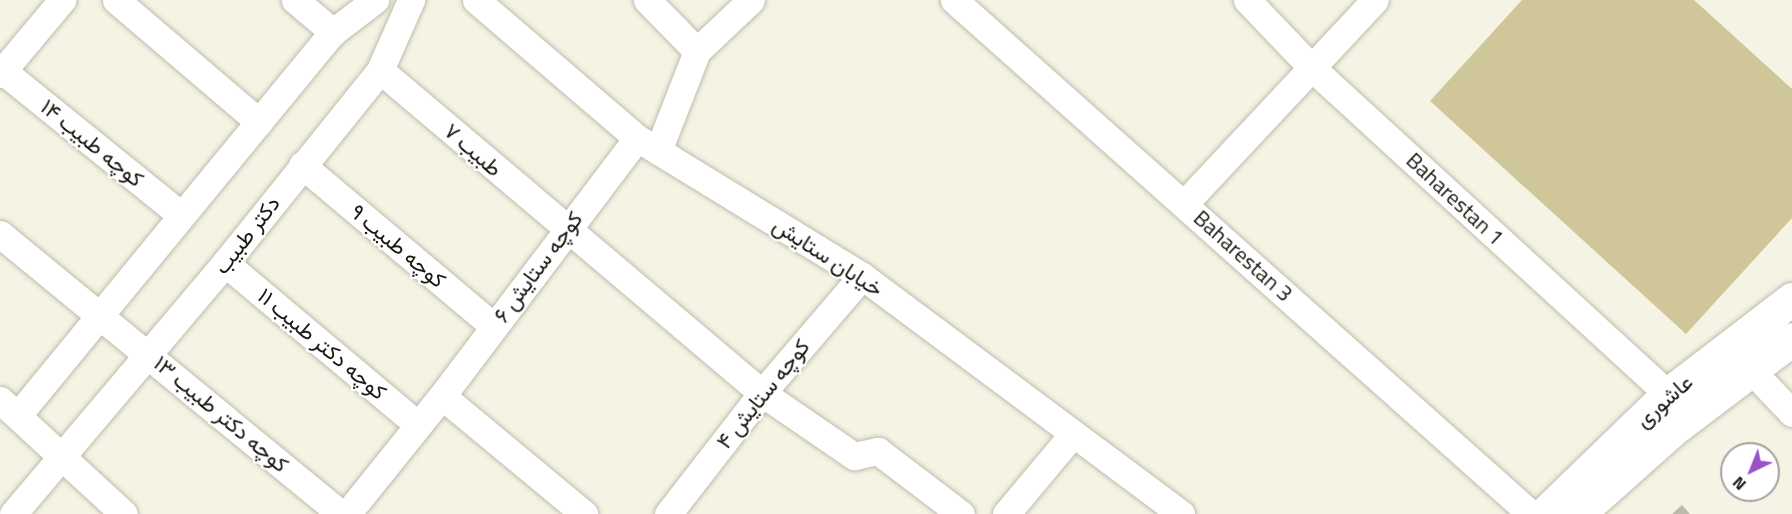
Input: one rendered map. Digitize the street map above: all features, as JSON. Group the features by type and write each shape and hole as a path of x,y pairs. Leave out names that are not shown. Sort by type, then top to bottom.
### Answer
{"street":[{"path":"2,73 62,0"},
{"path":"116,0 259,122"},
{"path":"295,0 333,32"},
{"path":"124,514 9,407 100,314 333,32 375,0"},
{"name":"دکتر طبیب","path":"13,514 225,263 380,70 411,0"},
{"name":"خیابان ستایش","path":"476,0 647,145 862,276 1181,514"},
{"path":"647,0 697,51 751,0"},
{"name":"Baharestan 3","path":"954,0 1531,514"},
{"name":"Baharestan 1","path":"1246,0 1311,67 1668,394"},
{"path":"1184,204 1376,0"},
{"name":"کوچه ستایش ۶","path":"347,514 442,396 566,230 647,145 697,51"},
{"name":"طبیب ۷","path":"380,70 566,230 762,393 854,456 878,451 962,514"},
{"name":"کوچه طبیب ۱۴","path":"2,73 181,215"},
{"name":"کوچه طبیب ۹","path":"302,165 494,327"},
{"name":"کوچه دکتر طبیب ۱۳","path":"0,234 149,354 341,514"},
{"name":"کوچه دکتر طبیب ۱۱","path":"225,263 418,425"},
{"name":"کوچه ستایش ۴","path":"668,514 762,393 862,276"},
{"name":"عاشوری","path":"1544,514 1668,394 1792,299"},
{"name":"عاشوری","path":"1578,514 1671,431 1792,339"},
{"path":"1750,369 1792,412"},
{"path":"442,396 584,514"},
{"path":"1006,514 1073,434"}],"shaded area":[{"path":"1522,0 1694,0 1792,89 1792,218 1686,334 1430,101"}],"building":[{"path":"1682,505 1690,514 1672,514"}]}
